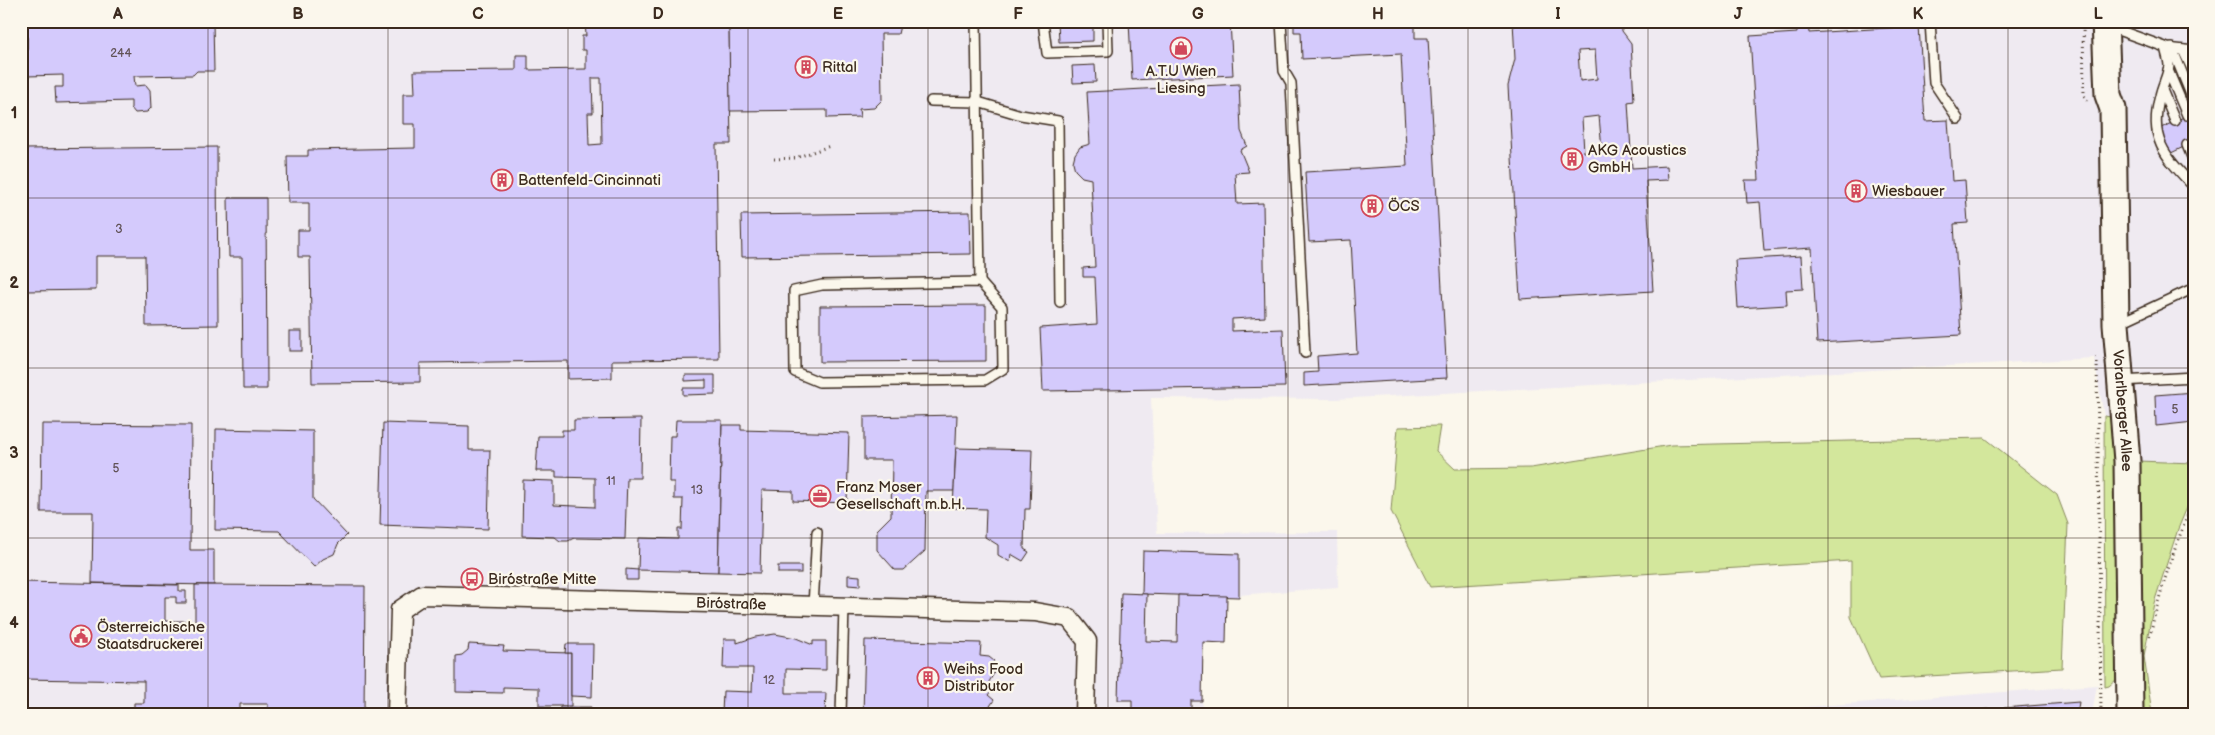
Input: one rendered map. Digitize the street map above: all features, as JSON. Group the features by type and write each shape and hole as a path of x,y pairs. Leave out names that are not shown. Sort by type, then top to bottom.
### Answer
{"main road":[{"name":"Vorarlberger Allee","path":"2113,24 2108,95 2101,108 2127,461 2130,714"}],"street":[{"name":"Biróstraße","path":"397,714 400,610 422,595 1036,612 1069,618 1088,640 1085,714"}],"lane":[{"path":"976,21 980,282 1002,307 1003,369 985,380 819,382 795,372 794,290 822,285 980,282"},
{"path":"1042,21 1047,53 1108,51 1107,21"},
{"path":"1282,21 1284,71 1291,83 1306,353"},
{"path":"1930,21 1934,83 1958,119"},
{"path":"2113,24 2168,48 2194,51"},
{"path":"2168,48 2169,66 2155,120 2156,130 2162,146 2177,168 2194,186"},
{"path":"2168,48 2194,102"},
{"path":"2183,50 2194,73"},
{"path":"2168,70 2187,116"},
{"path":"2162,90 2175,121"},
{"path":"931,101 978,102 1021,115 1058,121 1060,302"},
{"path":"2187,145 2194,162"},
{"path":"2116,324 2194,288"},
{"path":"2121,381 2194,377"},
{"path":"813,607 817,532"},
{"path":"841,714 844,607"}],"path":[{"path":"2083,21 2084,95 2101,108"},
{"path":"774,159 795,158 830,146"},
{"path":"2097,347 2101,714"},
{"path":"2149,642 2158,599 2168,566 2194,499"}],"shaded area":[{"path":"21,21 2194,21 2194,463 2114,460 2111,418 2104,416 2094,358 1335,399 1151,398 1157,533 1337,532 1338,587 1227,596 1226,643 1203,642 1202,701 1204,714 21,714"},
{"path":"2097,685 2092,714 1787,714 1804,707"}],"green space":[{"path":"2104,416 2111,417 2114,460 2117,679 2105,687"},
{"path":"1440,426 1436,451 1455,469 1531,468 1671,445 1985,438 2057,495 2068,524 2062,668 1879,679 1851,617 1851,561 1430,587 1391,511 1398,427"},
{"path":"2137,461 2194,463 2194,491 2178,529 2154,603 2144,656 2152,714 2139,714"}],"building":[{"path":"27,21 213,21 214,71 197,71 193,75 134,76 135,86 146,85 150,90 151,108 147,112 135,113 131,108 131,101 56,103 55,87 63,87 63,75 27,76"},
{"name":"Battenfeld-Cincinnati","path":"585,21 729,21 731,144 716,144 719,359 612,360 612,378 568,379 568,361 420,363 420,382 312,383 310,257 298,257 298,230 309,230 309,203 288,203 287,156 308,156 308,150 415,148 415,124 403,124 403,94 415,94 414,71 516,70 516,55 528,55 528,70 586,69 586,50 582,50 582,36 586,36","holes":["592,78 601,78 602,144 589,145 588,113 593,113"]},
{"name":"Rittal","path":"729,21 901,21 898,34 881,34 882,100 874,108 859,109 860,117 827,118 827,110 730,111"},
{"path":"1058,21 1093,21 1093,41 1059,42"},
{"name":"A.T.U Wien Liesing","path":"1129,21 1230,21 1233,75 1132,80"},
{"name":"ÖCS","path":"1294,21 1421,21 1421,25 1415,25 1415,38 1428,38 1447,378 1304,386 1304,373 1318,372 1317,356 1357,353 1351,240 1309,242 1305,172 1407,166 1401,54 1302,59 1301,32 1294,32"},
{"name":"AKG Acoustics GmbH","path":"1513,21 1621,21 1622,31 1631,43 1634,101 1628,102 1632,168 1667,166 1668,180 1646,181 1653,291 1520,299 1508,86 1515,59","holes":["1595,50 1597,79 1580,81 1578,51","1599,116 1602,150 1584,152 1582,118"]},
{"name":"Wiesbauer","path":"1797,21 1808,21 1809,33 1919,26 1925,121 1948,120 1952,181 1965,180 1968,223 1954,224 1961,335 1817,343 1812,248 1764,251 1760,202 1747,203 1745,180 1759,180 1750,36 1797,33"},
{"path":"21,35 27,35 27,71 21,72"},
{"path":"1095,65 1096,82 1073,83 1072,66"},
{"path":"1239,84 1241,131 1247,146 1240,150 1249,172 1235,173 1237,204 1263,203 1265,317 1232,319 1232,331 1283,329 1285,387 1043,391 1040,328 1097,324 1095,277 1083,277 1083,268 1095,267 1091,179 1082,177 1075,170 1073,162 1075,154 1080,147 1090,144 1087,92"},
{"path":"2194,112 2194,142 2169,154 2157,130"},
{"path":"217,147 218,325 146,326 145,256 96,256 96,290 25,291 24,257 21,257 23,149"},
{"path":"228,198 266,198 267,389 243,389 242,257 229,257"},
{"path":"970,212 971,254 742,257 741,215"},
{"path":"1801,256 1803,289 1786,290 1787,305 1738,308 1735,260"},
{"path":"986,305 986,361 820,362 820,306"},
{"path":"289,331 302,331 302,351 289,351"},
{"path":"685,375 715,375 715,394 683,395 683,388 706,388 706,380 685,381"},
{"path":"2194,392 2194,422 2156,426 2155,395"},
{"path":"957,415 954,491 926,491 925,551 904,570 895,570 877,550 877,530 891,516 892,460 864,460 864,417"},
{"path":"641,419 640,478 627,478 625,539 574,538 568,541 560,541 555,537 522,536 523,480 554,481 554,505 595,507 595,478 556,477 556,471 536,471 538,436 562,436 562,430 574,430 574,420"},
{"path":"676,420 722,420 718,572 638,570 639,538 678,539 678,529 682,529 683,499 674,499 674,482 669,482 670,436 675,436"},
{"path":"383,423 469,426 469,450 490,450 488,529 380,525"},
{"path":"42,424 191,425 190,550 214,550 214,585 92,583 93,512 41,512"},
{"name":"Franz Moser Gesellschaft m.b.H.","path":"722,425 741,425 741,430 849,433 847,503 793,501 793,491 762,490 760,573 718,572"},
{"path":"216,429 313,431 313,499 347,535 338,544 334,554 323,559 314,567 279,531 215,530"},
{"path":"956,448 1032,450 1030,509 1025,509 1024,549 1029,552 1023,561 1011,554 1010,562 998,555 998,545 985,537 986,509 953,508"},
{"path":"1143,551 1239,554 1239,597 1142,594"},
{"path":"778,566 801,566 801,573 778,573"},
{"path":"626,569 638,570 638,580 626,580"},
{"path":"848,575 860,576 860,586 848,585"},
{"path":"21,582 179,585 179,591 186,591 186,603 176,603 176,597 165,597 165,621 195,621 195,585 365,586 364,714 268,714 268,704 240,704 240,714 134,714 134,703 144,703 144,681 21,679"},
{"path":"1121,593 1147,594 1146,641 1177,642 1178,595 1227,596 1226,643 1203,642 1202,701 1191,701 1191,714 1132,714 1132,700 1118,700"},
{"path":"775,634 796,638 813,645 813,641 826,641 826,670 786,669 786,693 826,693 825,714 722,714 723,691 752,692 753,668 723,668 724,639 737,639 737,643 755,637"},
{"name":"Weihs Food Distributor","path":"865,640 981,643 980,656 989,657 994,661 988,669 994,673 989,682 994,687 988,695 994,700 985,714 863,714"},
{"path":"469,644 504,646 503,651 571,653 571,706 539,706 539,688 503,687 503,693 456,692 456,656 462,655 468,650"},
{"path":"566,644 593,644 592,697 571,696 571,653 565,653"},
{"path":"2079,702 2077,714 1928,714"},
{"path":"560,707 591,707 591,714 559,714"}],"place":[{"name":"A.T.U Wien Liesing","path":"1181,48"},
{"name":"Rittal","path":"806,67"},
{"name":"AKG Acoustics GmbH","path":"1572,159"},
{"name":"Battenfeld-Cincinnati","path":"502,180"},
{"name":"Wiesbauer","path":"1856,191"},
{"name":"ÖCS","path":"1372,206"},
{"name":"Franz Moser Gesellschaft m.b.H.","path":"820,496"},
{"name":"Biróstraße Mitte","path":"472,579"},
{"name":"Österreichische Staatsdruckerei","path":"81,636"},
{"name":"Weihs Food Distributor","path":"928,678"}]}
